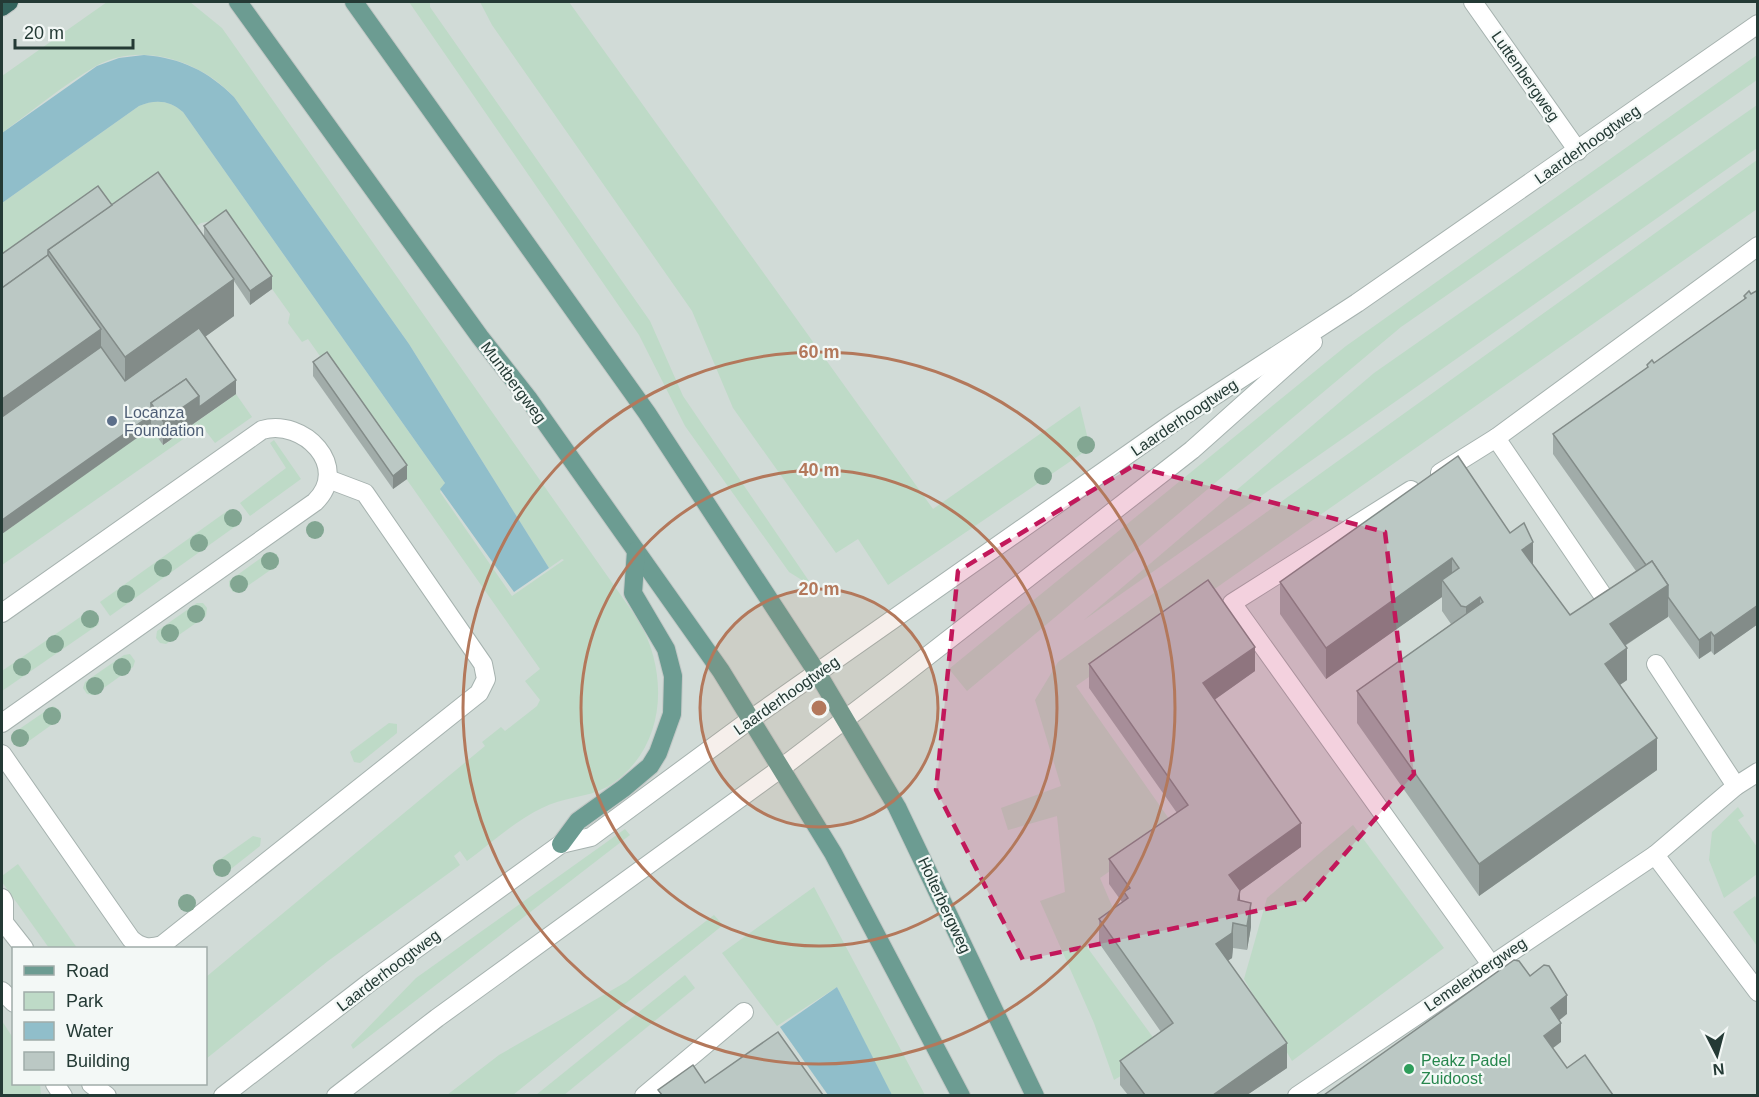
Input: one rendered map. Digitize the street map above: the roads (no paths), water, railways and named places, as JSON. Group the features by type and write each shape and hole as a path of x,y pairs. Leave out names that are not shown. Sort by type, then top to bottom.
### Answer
{"highway":[{"path":"2,7 9,2"}],"main road":[{"name":"Muntbergweg","path":"238,2 636,550 752,718 780,769"},
{"path":"354,2 640,404 818,674 843,720"},
{"path":"561,843 578,821 650,766 662,743 672,714 673,676 669,657 655,628 633,593 636,550"},
{"name":"Holterbergweg","path":"843,720 902,816 1035,1095"},
{"path":"780,769 833,854 961,1095"}],"street":[{"name":"Luttenbergweg","path":"1473,2 1578,151"},
{"name":"Laarderhoogtweg","path":"223,1095 369,983 561,843 591,837 752,718 818,674 1174,422 1357,303 1758,24"},
{"path":"1490,963 1232,603 1496,438 1758,246"},
{"name":"Laarderhoogtweg","path":"336,1095 437,1018 780,769 1192,450 1357,303"},
{"path":"2,613 262,430 273,427 287,429 308,437 319,449 326,464 327,479 325,492 315,502 2,723"},
{"path":"1496,438 1606,600"},
{"path":"154,947 178,932 479,693 486,679 483,664 365,493 327,479"},
{"path":"1656,664 1736,786"},
{"path":"2,754 131,939 144,947"},
{"name":"Lemelerbergweg","path":"1297,1095 1490,963 1655,855 1736,786 1758,772"},
{"path":"1655,855 1758,992"},
{"path":"2,898 4,902 3,920 23,947"},
{"path":"644,1095 744,1012"},
{"path":"93,1085 107,1095"}],"water":[{"path":"144,55 170,59 193,67 214,80 234,97 409,344 549,568 514,592 440,489 445,483 178,108 162,102 151,102 139,106 2,203 2,133 97,66 119,58"},
{"path":"837,987 892,1095 828,1095 780,1027"}],"place":[{"name":"Locanza Foundation","path":"112,421"},
{"name":"Peakz Padel Zuidoost","path":"1409,1069"}]}
